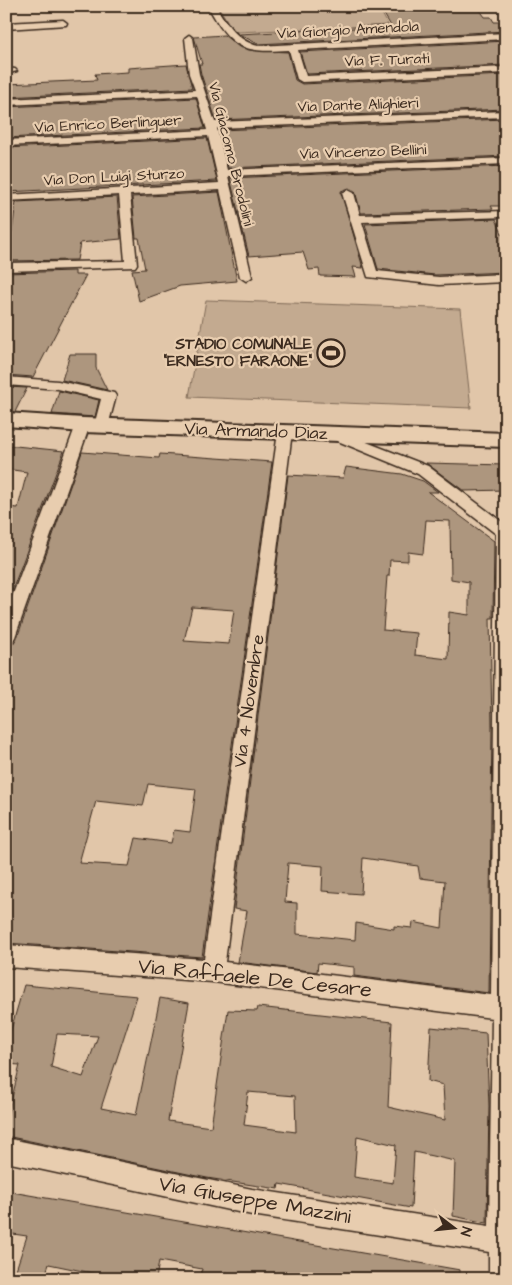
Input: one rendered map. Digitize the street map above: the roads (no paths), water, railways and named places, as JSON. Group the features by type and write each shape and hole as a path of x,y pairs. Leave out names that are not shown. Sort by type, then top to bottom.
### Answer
{"street":[{"name":"Via Giorgio Amendola","path":"212,6 229,32 244,45 258,49 506,36"},
{"path":"6,26 63,23"},
{"name":"Via Giacomo Brodolini","path":"189,38 194,74 211,129 246,277"},
{"name":"Via F. Turati","path":"293,47 302,79 506,70"},
{"path":"6,102 200,93"},
{"name":"Via Dante Alighieri","path":"211,129 506,114"},
{"name":"Via Enrico Berlinguer","path":"6,143 211,129"},
{"name":"Via Vincenzo Bellini","path":"221,173 506,161"},
{"name":"Via Don Luigi Sturzo","path":"6,198 224,186"},
{"path":"6,267 131,264 124,192"},
{"path":"348,193 372,274 438,281 506,278"},
{"path":"356,219 506,214"},
{"path":"6,381 58,385 109,396 92,425 6,638"},
{"name":"Via Armando Diaz","path":"6,419 92,425 506,440"},
{"name":"Via 4 Novembre","path":"212,971 285,432"},
{"path":"333,434 423,470 505,532 500,957 503,1008 504,1240 502,1279"},
{"name":"Via Raffaele De Cesare","path":"6,956 212,971 503,1008"},
{"name":"Via Giuseppe Mazzini","path":"6,1150 252,1202 484,1239 504,1240"}],"place":[{"name":"STADIO COMUNALE \"ERNESTO FARAONE\"","path":"331,353"}]}
